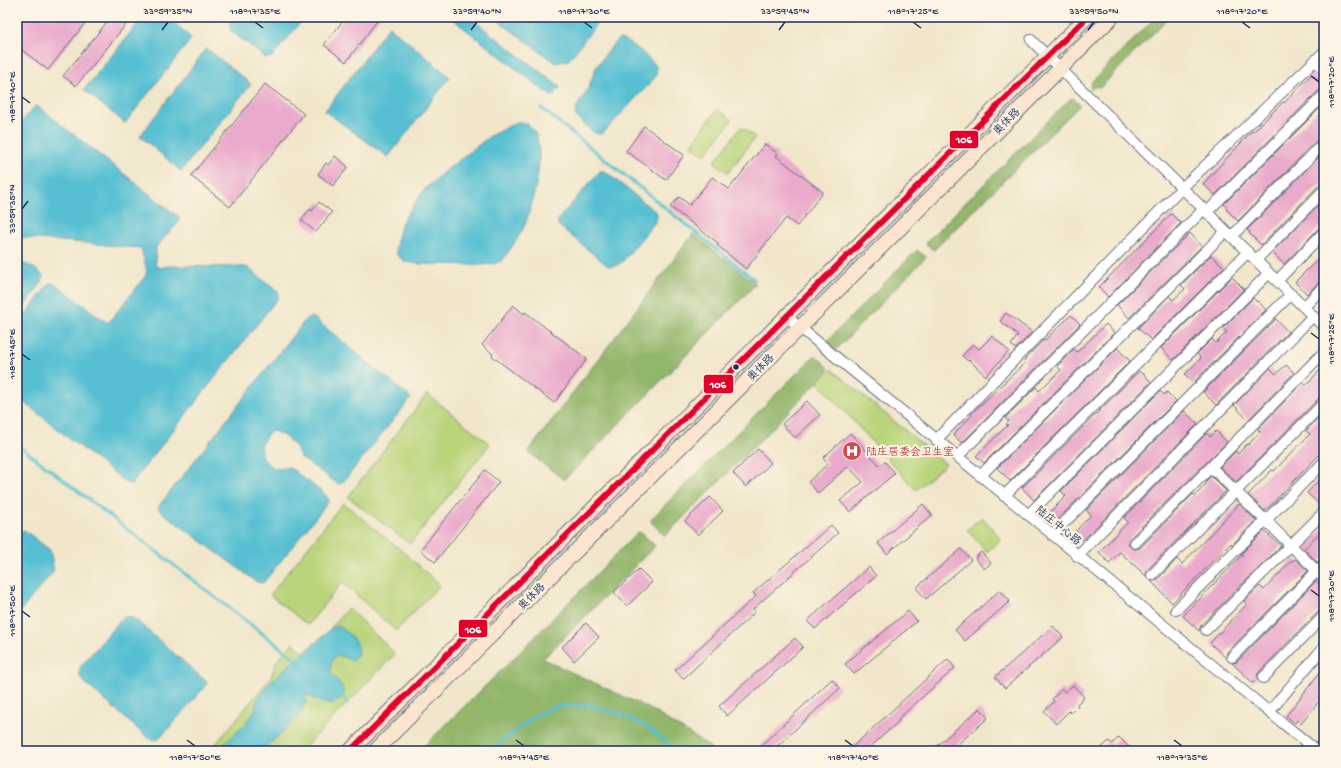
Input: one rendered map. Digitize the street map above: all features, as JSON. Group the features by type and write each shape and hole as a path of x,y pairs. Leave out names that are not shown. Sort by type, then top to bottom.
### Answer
{"main road":[{"name":"奥体路","path":"350,751 1087,17"},
{"name":"奥体路","path":"375,751 1112,17"}],"street":[{"path":"1031,40 1324,327"},
{"path":"936,440 1182,188 1324,52"},
{"path":"1315,61 1324,70"},
{"path":"957,457 1324,95"},
{"path":"980,476 1229,233 1324,143"},
{"path":"1256,260 1324,190"},
{"path":"1277,281 1324,232"},
{"path":"1004,496 1248,252"},
{"path":"1028,516 1269,273"},
{"path":"1304,307 1324,286"},
{"path":"1052,536 1291,294"},
{"path":"1078,556 1313,316"},
{"name":"陆庄中心路","path":"786,317 1052,536 1317,751"},
{"path":"1135,543 1324,352"},
{"path":"1152,575 1324,403"},
{"path":"1176,610 1324,462"},
{"path":"1211,467 1291,545 1322,571 1232,657"},
{"path":"1206,630 1324,512"},
{"path":"1263,678 1324,616"},
{"path":"1269,712 1324,646"}],"green space":[{"path":"1156,17 1169,17 1100,88 1097,86 1091,89 1090,86 1093,80"},
{"path":"1073,98 1080,105 934,250 925,243 1070,99"},
{"path":"717,109 732,120 705,155 691,145"},
{"path":"741,127 755,137 728,173 714,162"},
{"path":"693,234 756,284 564,480 528,452"},
{"path":"917,250 926,257 834,352 824,344"},
{"path":"815,355 828,367 827,373 665,536 652,523 651,520 653,517"},
{"path":"831,369 946,464 916,490 818,382"},
{"path":"427,394 490,444 410,544 348,497"},
{"path":"343,503 401,550 440,585 396,631 342,582 308,625 270,595"},
{"path":"982,517 1001,539 987,552 967,530"},
{"path":"638,532 643,534 655,546 543,659 648,708 710,747 711,751 419,751 522,650"},
{"path":"348,608 395,654 301,751 210,751 271,677 277,660 293,643 308,655"}],"water":[{"path":"143,17 167,17 191,39 125,123 84,90"},
{"path":"234,17 305,17 272,57 266,58 231,31 229,24"},
{"path":"450,17 469,17 560,87 552,97"},
{"path":"493,17 602,17 569,60 556,63"},
{"path":"389,26 450,77 388,157 325,111"},
{"path":"618,39 634,46 649,59 657,67 656,76 603,133 599,134 593,132 579,120 575,114 576,108 588,89 596,68"},
{"path":"206,49 251,84 181,171 140,136"},
{"path":"36,105 180,218 176,225 156,247 155,264 158,268 169,266 247,267 279,293 277,299 131,484 125,482 17,397 17,325 50,283 55,284 106,322 109,322 145,277 147,271 141,248 17,237 17,127"},
{"path":"517,122 529,125 536,135 539,149 539,165 529,214 515,243 502,260 483,265 422,264 403,260 396,254 396,246 402,222 424,190 444,172 490,136"},
{"path":"600,171 607,173 657,213 655,222 623,261 614,266 608,266 558,225 558,219"},
{"path":"17,262 32,267 43,276 42,282 17,316"},
{"path":"310,317 314,318 411,398 343,482 338,484 300,457 296,447 284,436 274,431 269,432 261,444 261,455 267,462 275,468 289,467 326,495 329,501 263,583 257,582 159,510 159,506 306,319"},
{"path":"24,530 50,550 54,571 17,615 17,535"},
{"path":"123,617 131,617 137,621 208,683 159,739 154,740 147,737 85,683 80,675 79,671 81,666"},
{"path":"338,626 352,637 358,649 358,653 355,658 351,660 341,656 336,656 332,660 330,672 341,685 344,692 341,698 337,702 327,704 307,694 305,698 307,703 303,707 298,717 264,748 255,747 251,751 217,751 245,724 254,712 257,701 270,682 332,628"}],"building":[{"path":"17,17 90,17 48,70 17,46"},
{"path":"111,17 132,17 76,86 63,76"},
{"path":"346,17 380,17 346,62 324,45"},
{"path":"1312,74 1324,85 1324,89 1319,90 1215,195 1203,184 1252,131 1253,132 1283,102 1284,103"},
{"path":"265,84 304,114 230,207 191,176"},
{"path":"1324,104 1324,137 1319,138 1238,221 1226,209 1227,208 1224,204"},
{"path":"644,126 684,155 666,180 626,151"},
{"path":"765,144 778,154 776,156 823,192 797,226 786,218 746,269 717,245 718,243 670,207 679,197 690,205 712,177 729,189"},
{"path":"1324,152 1324,184 1319,185 1261,245 1247,230"},
{"path":"335,156 348,167 333,186 318,174 326,163 328,165"},
{"path":"1324,199 1324,226 1319,228 1284,264 1272,252"},
{"path":"319,202 332,212 316,232 301,220 310,209 312,211"},
{"path":"1171,214 1181,223 1108,297 1099,287"},
{"path":"1190,233 1202,246 1129,318 1117,305"},
{"path":"1324,253 1324,280 1319,282 1307,294 1295,282"},
{"path":"1211,255 1224,267 1151,340 1138,328 1169,296 1173,300 1185,289 1181,285"},
{"path":"1232,277 1244,289 1173,360 1161,348"},
{"path":"1253,298 1266,310 1193,383 1185,374 1201,358 1197,354 1212,339 1216,343 1227,332 1223,328"},
{"path":"513,305 524,314 525,312 587,359 554,403 492,356 493,354 482,345"},
{"path":"1006,313 1032,332 1016,349 1011,345 1018,335 1000,321"},
{"path":"1071,315 1080,324 962,443 953,435 972,415 971,414 1026,362 1024,360 1043,340 1044,341"},
{"path":"1276,319 1288,332 1216,405 1203,392"},
{"path":"1106,324 1114,333 984,463 976,456 1008,425 1006,424 1009,421 1005,418 1036,387 1039,391 1061,370 1057,366 1074,349 1077,352"},
{"path":"992,336 1009,351 986,376 969,360 968,361 962,356 973,344 979,349"},
{"path":"1117,348 1130,361 1010,481 997,468"},
{"path":"1286,365 1294,373 1248,420 1234,405 1270,368 1276,374"},
{"path":"1324,366 1324,397 1319,398 1236,482 1220,467 1236,451 1238,454 1247,444 1248,445 1260,432 1258,429 1303,382 1306,385"},
{"path":"1139,371 1142,374 1143,373 1151,382 1034,500 1022,488"},
{"path":"1160,391 1164,395 1167,392 1176,401 1058,519 1050,512 1066,496 1061,491"},
{"path":"807,401 820,415 795,438 782,424"},
{"path":"1184,411 1198,424 1083,540 1075,532 1091,515 1086,510"},
{"path":"1324,412 1324,450 1265,511 1248,495 1310,434 1306,431"},
{"path":"1216,431 1227,442 1130,538 1129,545 1134,549 1140,548 1193,494 1195,496 1211,476 1226,491 1147,570 1146,576 1120,552 1109,563 1099,552 1128,522 1124,518 1207,433 1210,437"},
{"path":"850,433 880,466 885,462 895,473 850,512 840,501 863,482 848,466 818,493 808,482 828,464 823,458"},
{"path":"758,449 771,463 746,487 733,473"},
{"path":"485,470 499,482 435,562 420,550"},
{"path":"1324,474 1324,506 1321,506 1307,493"},
{"path":"710,497 723,511 698,535 685,521"},
{"path":"923,504 932,515 887,554 878,543"},
{"path":"1239,504 1256,520 1232,545 1231,543 1172,603 1151,581 1157,580 1177,559 1182,564"},
{"path":"831,525 838,533 753,609 755,612 683,679 675,670 756,596 753,593"},
{"path":"1324,528 1324,558 1317,562 1304,549"},
{"path":"1264,531 1281,546 1201,625 1199,631 1183,616 1243,555 1241,554"},
{"path":"961,549 971,560 926,599 916,588"},
{"path":"981,552 991,563 984,569 975,558"},
{"path":"1295,559 1308,571 1227,652 1226,658 1210,643 1247,604 1244,601 1260,586 1264,590 1292,560 1293,561"},
{"path":"869,567 876,576 815,629 807,621"},
{"path":"639,569 652,582 627,606 614,592"},
{"path":"1316,581 1324,589 1324,610 1319,611 1258,673 1257,679 1253,683 1232,663 1237,662"},
{"path":"1000,590 1010,601 965,641 955,630"},
{"path":"908,611 917,621 854,674 845,664"},
{"path":"586,623 599,637 574,661 562,647"},
{"path":"1053,626 1063,637 1005,688 995,677"},
{"path":"795,638 803,647 727,716 719,706"},
{"path":"948,659 955,668 898,719 899,721 866,751 848,751"},
{"path":"1324,667 1324,695 1301,724 1297,720 1295,723 1286,716"},
{"path":"832,679 840,688 772,751 755,751"},
{"path":"1073,685 1084,697 1071,713 1069,711 1056,724 1044,711 1054,702 1052,699 1062,689 1065,692"},
{"path":"980,708 988,718 950,751 931,751"},
{"path":"1119,737 1133,751 1098,751 1109,741 1112,744"}],"waterway":[{"path":"541,108 755,280"},
{"path":"17,444 298,661"},
{"path":"339,694 348,703"},
{"path":"489,751 538,714 557,706 588,705 617,713 646,726 677,751"}],"transit line":[{"name":"106","path":"350,751 1087,17"}],"place":[{"name":"陆庄居委会卫生室","path":"852,451"}]}
